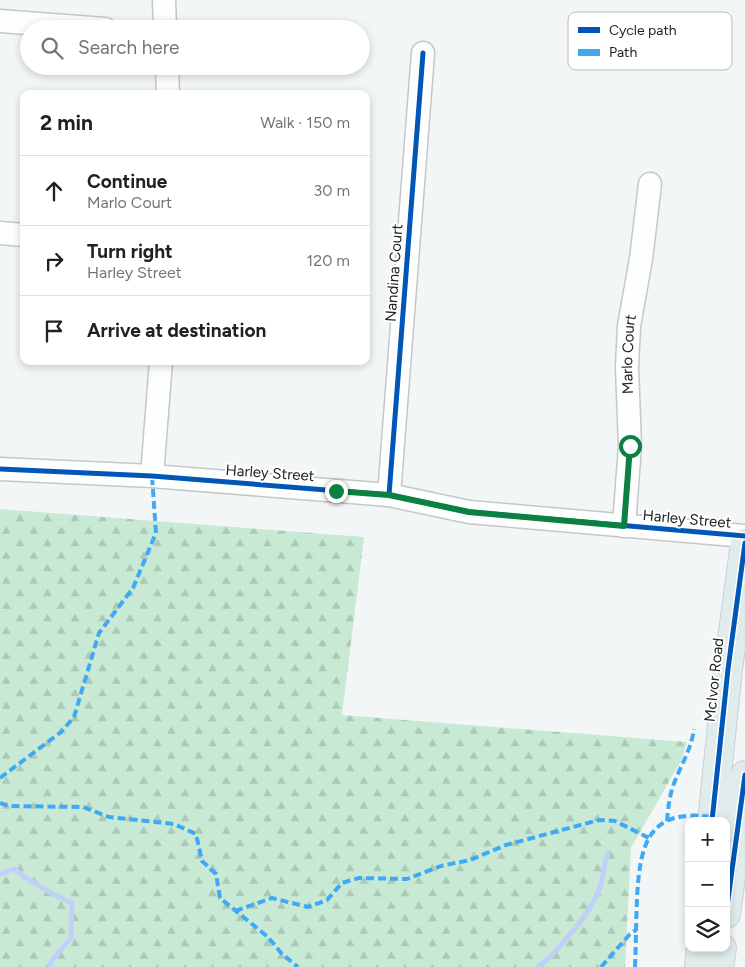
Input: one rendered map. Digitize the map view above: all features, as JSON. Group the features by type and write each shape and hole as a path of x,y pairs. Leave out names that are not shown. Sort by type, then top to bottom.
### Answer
{"main road":[{"name":"McIvor Road","path":"712,817 728,669 745,543"},
{"path":"730,818 737,777 745,762"},
{"path":"727,907 745,775"},
{"path":"700,967 701,952"},
{"path":"719,967 721,952"}],"street":[{"path":"164,0 165,20"},
{"path":"0,21 20,23"},
{"name":"Nandina Court","path":"389,495 423,53"},
{"path":"167,75 168,90"},
{"name":"Marlo Court","path":"624,526 630,428 627,367 628,326 640,267 650,184"},
{"path":"0,233 20,235"},
{"path":"152,476 161,365"},
{"name":"Harley Street","path":"0,469 152,476 389,495 469,512 745,536"}],"green space":[{"path":"0,509 364,537 342,715 687,742 682,759 631,848 625,967 0,967"}],"waterway":[{"path":"538,967 564,942 595,900 608,852"},
{"path":"0,874 14,869 42,888 72,903 71,938 50,963 50,967"}],"marked path":[{"path":"0,778 61,732 74,717 99,633 133,588 156,533 152,476"},
{"path":"667,821 672,789 688,752 694,729"},
{"path":"0,803 9,806 83,807 109,817 174,824 196,834 202,861 216,874 220,898 268,937 282,954 298,967"},
{"path":"635,967 638,879 645,846 661,824 674,818 691,816 712,817"},
{"path":"235,911 272,898 308,907 327,900 342,883 359,878 407,879 441,866 470,860 506,845 599,820 615,821 649,838"},
{"path":"601,967 630,934 636,930"}],"cycle path":[{"path":"389,495 423,53"},
{"path":"0,469 152,476 389,495 469,512 745,536"},
{"path":"712,817 728,669 745,543"},
{"path":"727,907 745,775"}],"route":[{"path":"336,491 389,495 447,509 469,512 624,526 630,446"}]}
